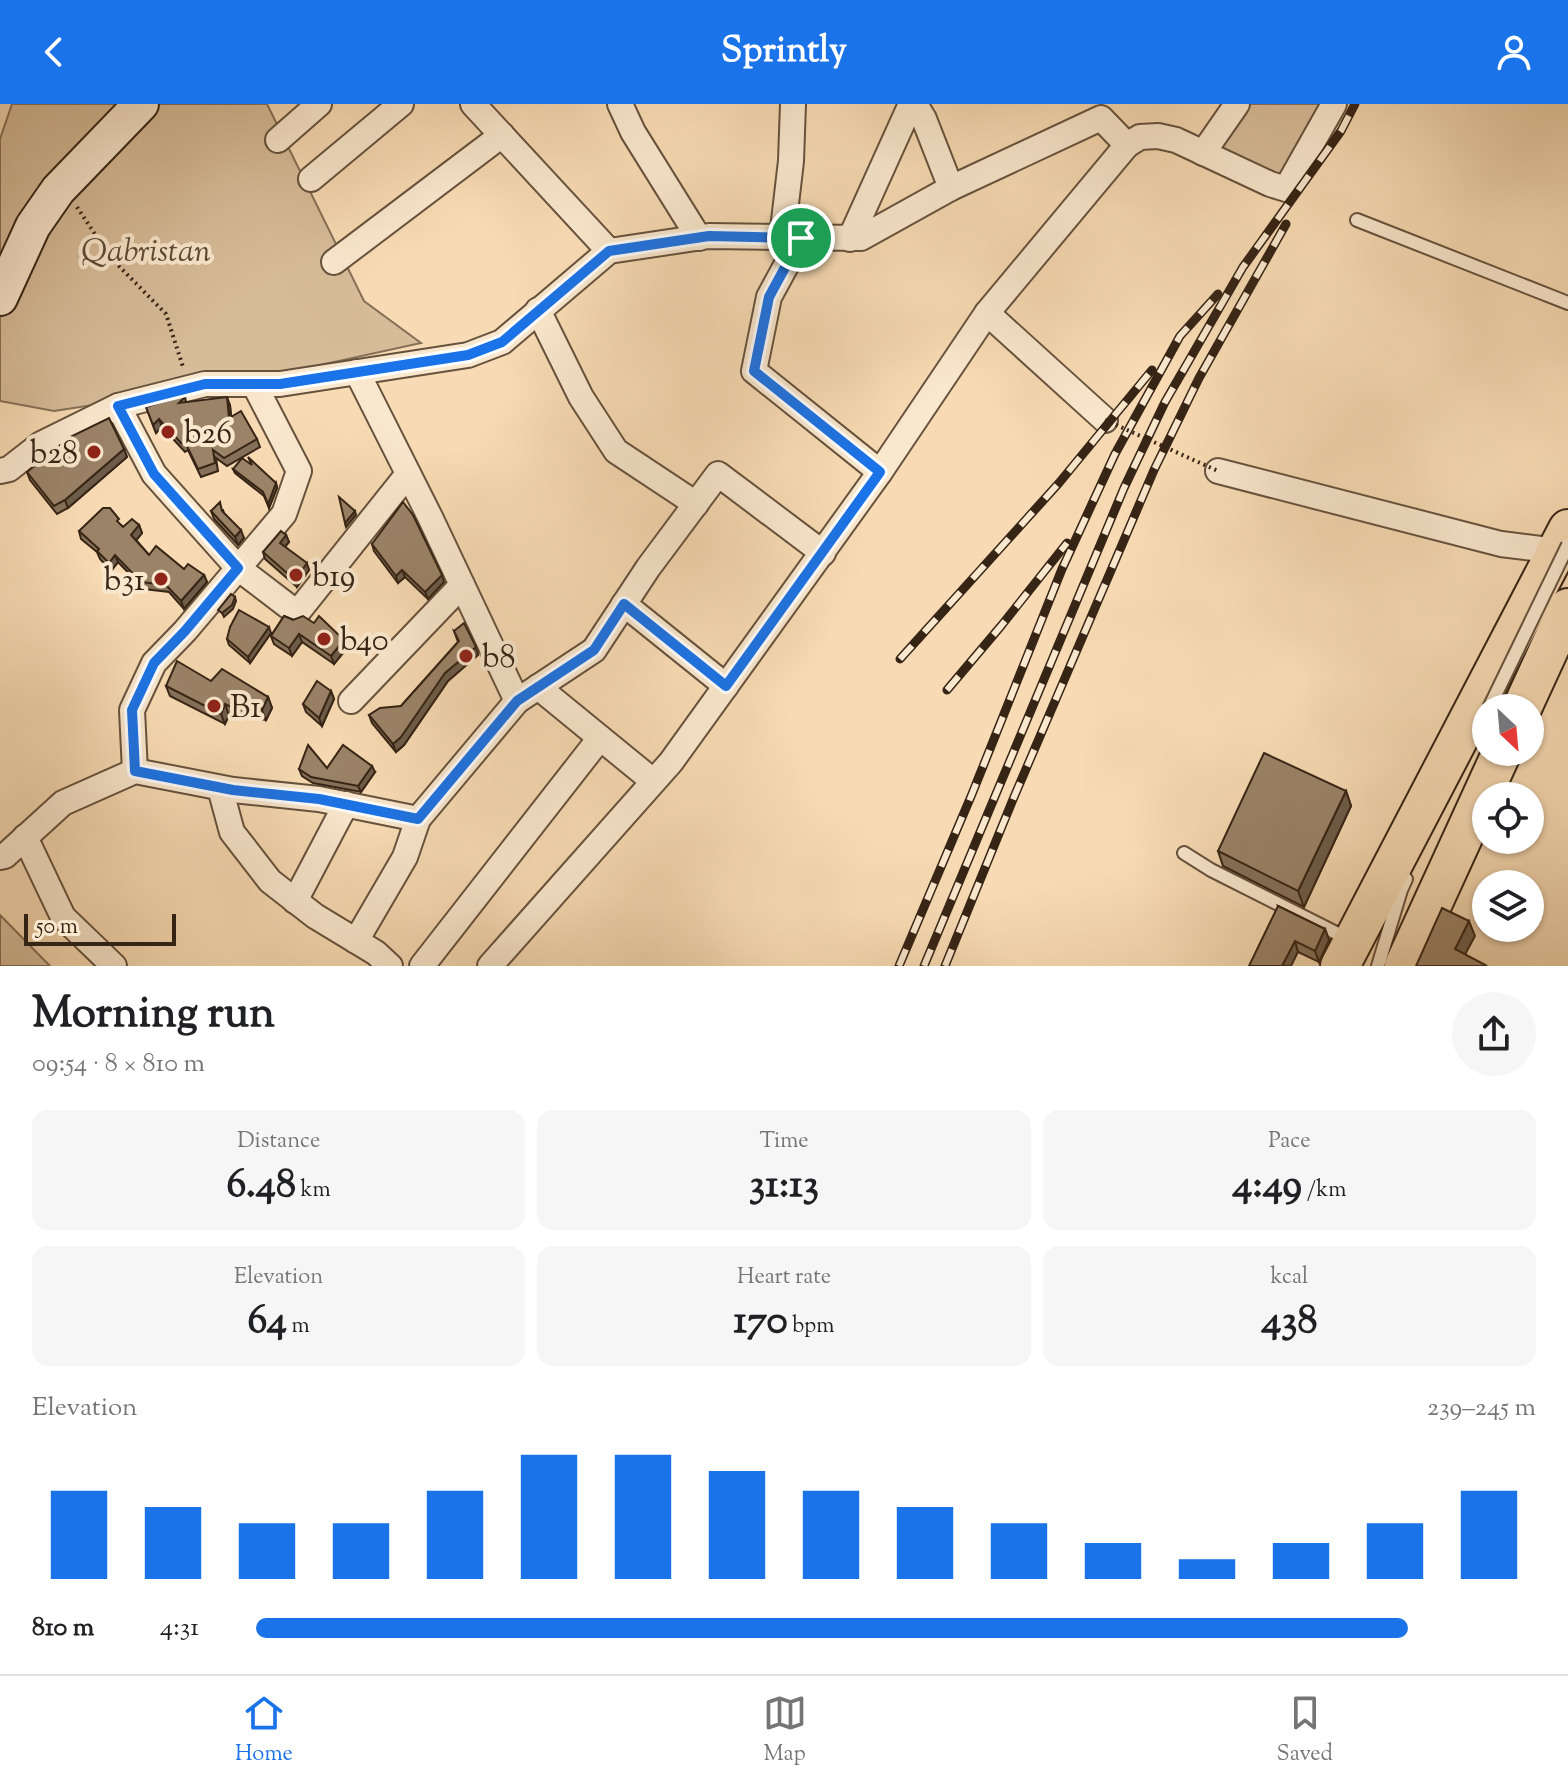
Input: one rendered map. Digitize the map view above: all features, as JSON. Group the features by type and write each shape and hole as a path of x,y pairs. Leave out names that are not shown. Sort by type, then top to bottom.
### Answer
{"main road":[{"path":"1354,960 1565,544"},
{"path":"1528,694 1568,608"},
{"path":"1404,966 1496,766"}],"street":[{"path":"0,298 33,226 62,185 141,104"},
{"path":"278,140 319,104"},
{"path":"311,179 401,104"},
{"path":"473,104 609,251"},
{"path":"620,104 633,132 699,238"},
{"path":"793,104 792,238 769,297 754,371 880,472"},
{"path":"850,239 913,104 924,119 951,188"},
{"path":"1203,153 1237,104"},
{"path":"490,966 671,762 823,553 987,313 1127,145 1140,137 1158,136 1176,140 1286,189 1334,104"},
{"path":"0,471 9,469 41,444 118,406 205,384 280,384 468,355 502,342 609,251 699,238 861,238 951,188 1101,118 1127,145"},
{"path":"334,262 502,135"},
{"path":"538,310 581,397 616,451 696,504"},
{"path":"987,313 1105,420"},
{"path":"357,372 517,701"},
{"path":"135,771 132,710 154,663 284,514 299,471 254,384"},
{"path":"118,406 154,474 238,568 297,613 408,474"},
{"path":"1218,471 1501,544 1565,544"},
{"path":"356,941 405,857 418,819 517,701 594,650 648,568 718,474 823,553"},
{"path":"351,701 462,585"},
{"path":"624,604 726,686"},
{"path":"538,687 653,781"},
{"path":"422,966 600,738"},
{"path":"0,857 5,856 63,803 135,771 220,788 319,799 418,819"},
{"path":"220,788 232,832 270,881 315,916 376,953 390,966"},
{"path":"295,901 346,804"},
{"path":"25,837 63,917 114,966"}],"lane":[{"path":"1357,220 1568,303"},
{"path":"1495,694 1565,544"},
{"path":"1184,853 1354,960"},
{"path":"1354,960 1401,890 1414,863"},
{"path":"1354,960 1401,890"}],"path":[{"path":"62,185 110,257 166,314 191,388"},
{"path":"1105,420 1218,471"}],"green space":[{"name":"Qabristan","path":"12,104 267,104 364,301 421,343 243,382 54,411 0,401 0,139"},
{"path":"1243,104 1334,104 1289,184 1203,153"},
{"path":"0,915 50,966 0,966"}],"building":[{"path":"185,397 179,403 227,397 229,418 241,411 257,439 224,458 213,450 215,463 198,469 185,442 182,444 159,419 153,425 146,407"},
{"path":"109,418 124,449 54,506 27,472 70,437"},
{"path":"248,457 276,483 268,504 263,492 233,469 242,458 252,465"},
{"path":"339,497 355,511 345,523"},
{"path":"220,502 222,511 241,530 235,537 211,511"},
{"path":"403,502 413,515 442,575 425,592 402,570 396,576 372,544"},
{"path":"103,508 110,508 123,527 132,519 139,525 131,535 149,555 156,546 184,569 188,564 204,575 181,601 166,585 141,582 115,555 109,563 79,531"},
{"path":"281,531 286,535 280,543 307,563 295,580 263,552"},
{"path":"231,594 235,597 232,605 222,613 218,610"},
{"path":"239,610 269,627 248,657 227,639"},
{"path":"284,616 293,620 303,616 314,623 319,616 344,640 331,656 299,634 289,648 271,636"},
{"path":"464,623 476,647 445,673 393,744 369,715 380,708 401,706 459,641 454,631"},
{"path":"177,661 211,681 222,669 268,697 262,710 233,703 231,707 225,704 221,714 166,686"},
{"path":"317,681 331,691 319,718 303,704"},
{"path":"308,745 327,768 343,745 372,766 358,786 311,777 299,769"},
{"path":"1264,753 1346,791 1298,891 1218,851"},
{"path":"1278,906 1325,929 1315,951 1295,941 1282,966 1249,966"},
{"path":"1442,908 1469,921 1455,949 1487,966 1416,966"}],"railway":[{"path":"924,966 1124,488 1165,402 1243,267 1341,131 1355,104"},
{"path":"945,966 1154,470 1199,378 1286,224"},
{"path":"899,966 1062,569 1115,454 1180,336 1218,294"},
{"path":"900,659 1059,483 1152,370"},
{"path":"947,690 1067,543"}],"place":[{"name":"b26","path":"168,432"},
{"name":"b28","path":"94,452"},
{"name":"b19","path":"296,575"},
{"name":"b31","path":"161,579"},
{"name":"b40","path":"324,639"},
{"name":"b8","path":"466,656"},
{"name":"B1","path":"214,706"}],"route":[{"path":"709,236 801,238 769,297 754,371 880,472 726,686 624,604 594,650 517,701 418,819 319,799 233,790 135,771 132,710 154,663 238,568 154,474 118,406 205,384 280,384 468,355 502,342 609,251 709,236"}]}
